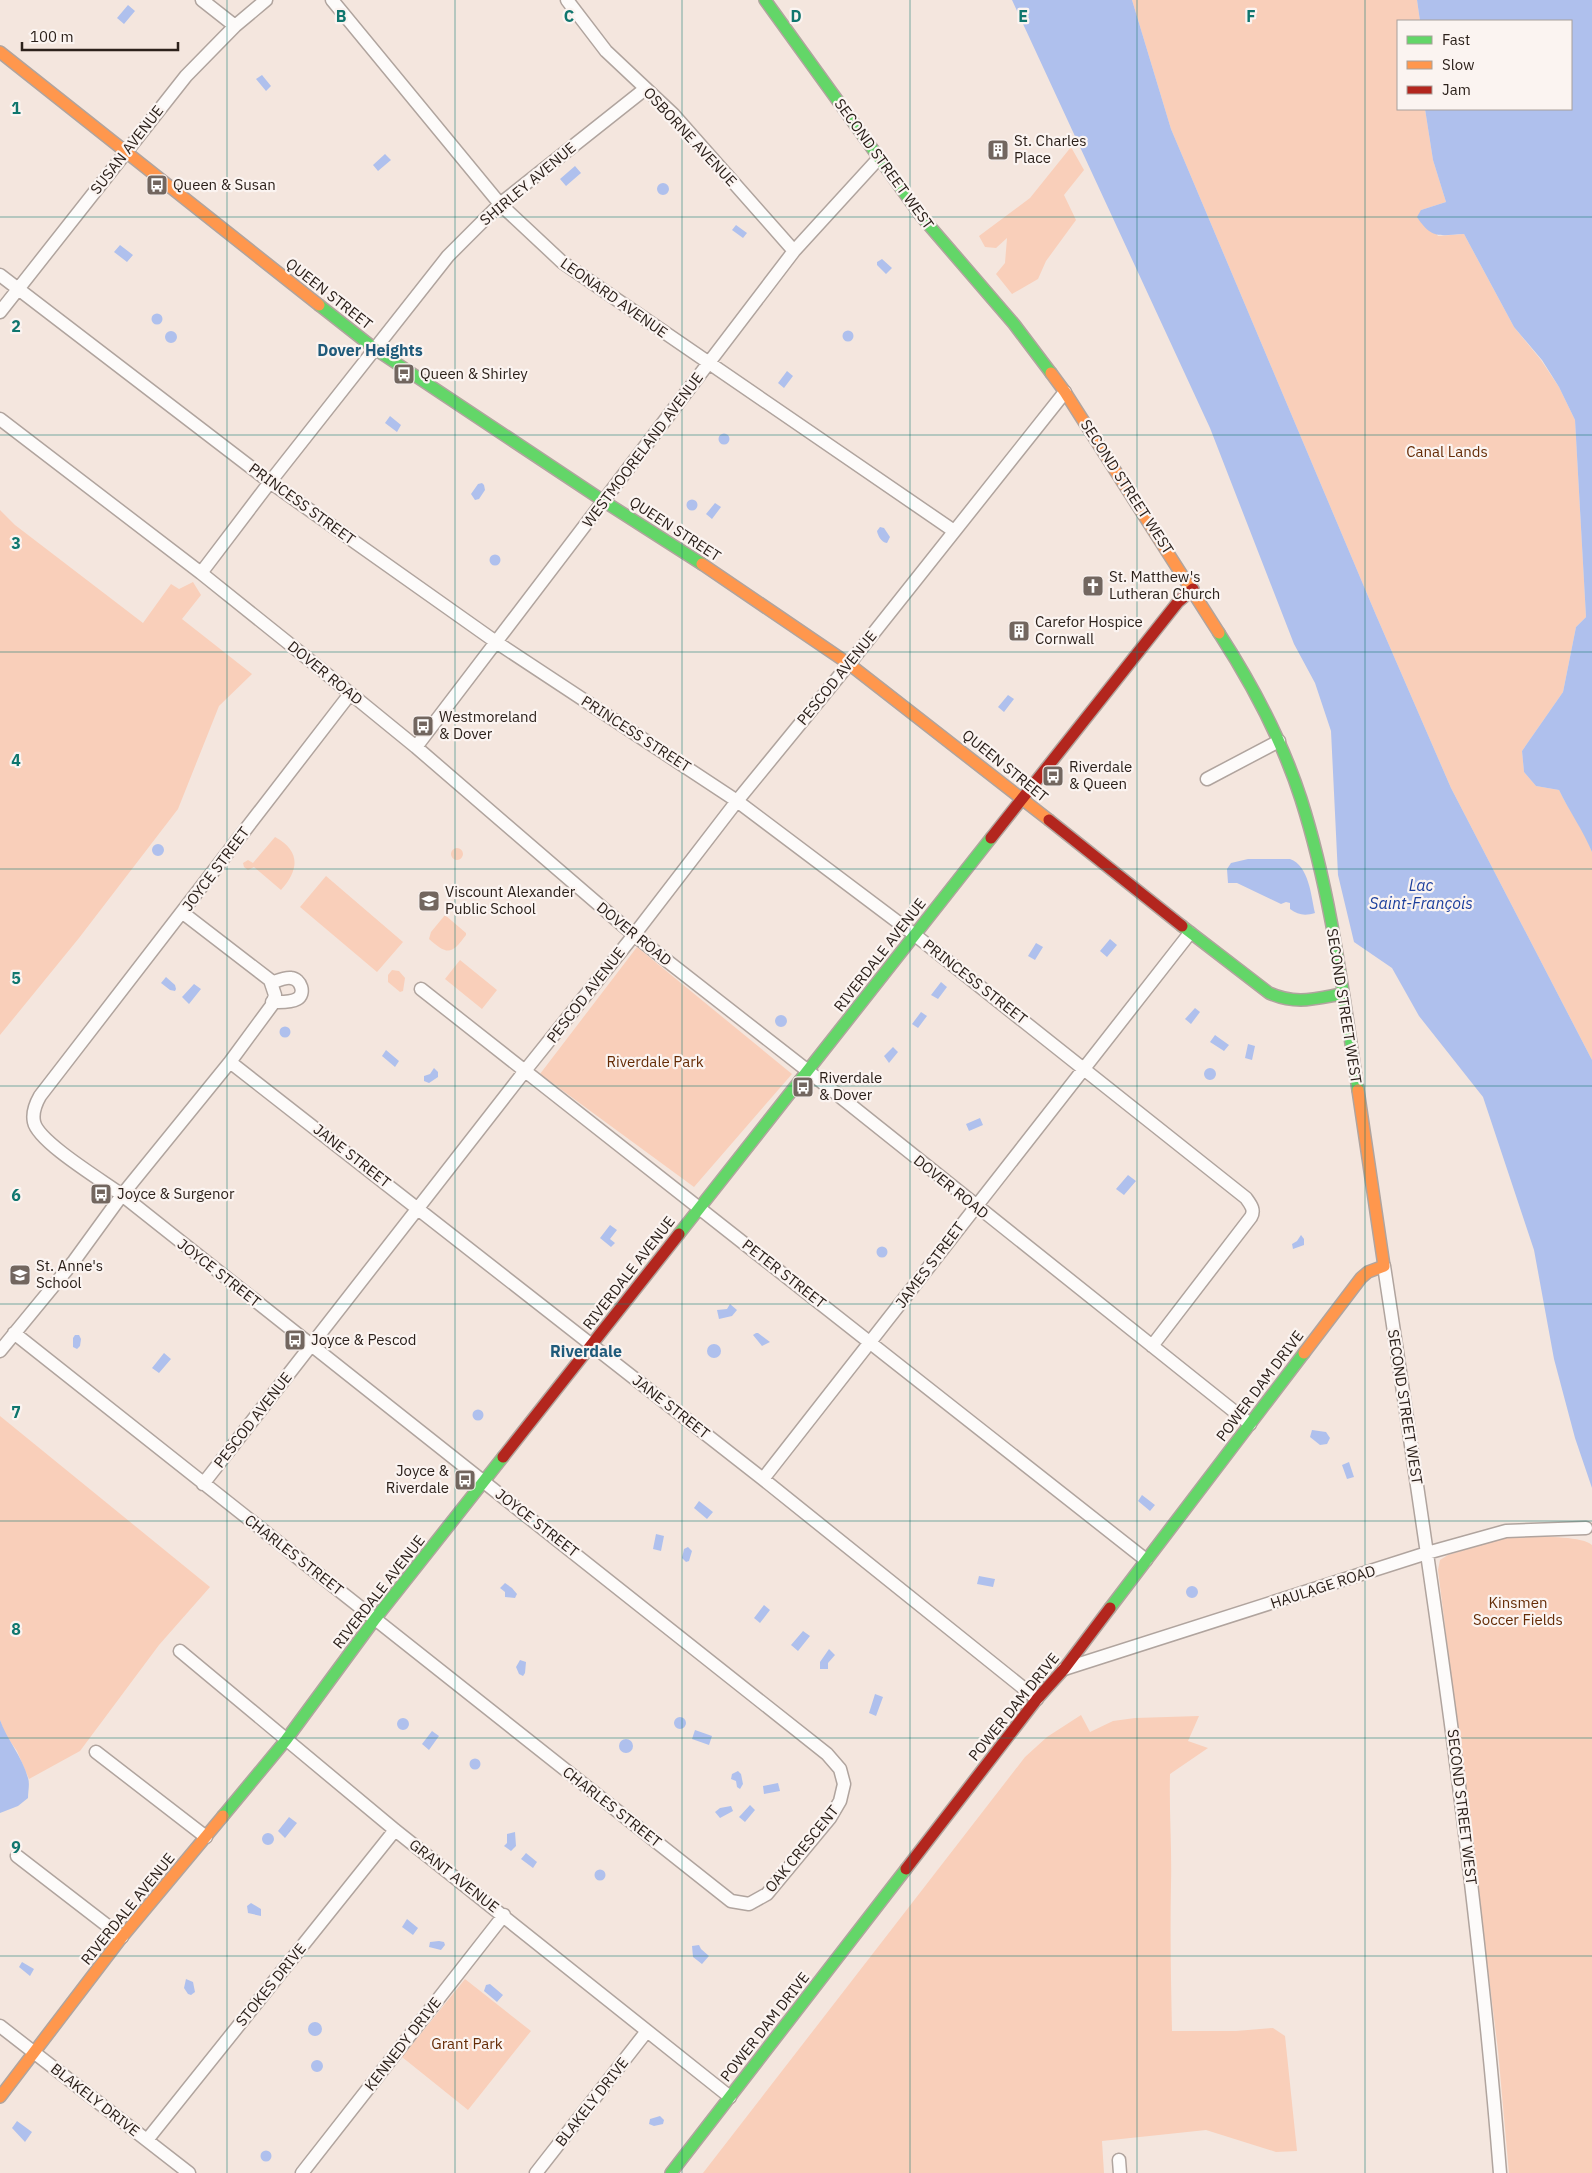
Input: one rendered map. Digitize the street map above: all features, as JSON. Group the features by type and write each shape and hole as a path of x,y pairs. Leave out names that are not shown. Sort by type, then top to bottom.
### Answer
{"street":[{"path":"202,0 235,26"},
{"name":"SUSAN AVENUE","path":"0,312 186,76 235,26 266,0"},
{"name":"LEONARD AVENUE","path":"332,0 500,204 562,262 954,531"},
{"name":"OSBORNE AVENUE","path":"567,0 606,51 674,114 794,250"},
{"name":"SECOND STREET WEST","path":"765,0 943,243 1014,324 1065,392 1238,664 1279,742 1301,798 1326,893 1427,1553 1469,1854 1484,1989 1500,2173"},
{"name":"QUEEN STREET","path":"0,52 375,349 605,502 720,575 849,664 954,744 1255,983 1277,997 1301,1001 1342,994"},
{"name":"SHIRLEY AVENUE","path":"201,574 270,482 448,256 500,204 645,89"},
{"name":"WESTMOORELAND AVENUE","path":"416,747 605,502 794,250 879,158"},
{"name":"PRINCESS STREET","path":"0,275 270,482 496,642 737,801 915,935 1246,1198 1253,1213 1152,1346"},
{"name":"PESCOD AVENUE","path":"203,1484 420,1209 524,1072 634,935 737,801 849,664 1065,392"},
{"name":"DOVER ROAD","path":"0,419 201,574 416,747 634,935 808,1071 1250,1424"},
{"name":"RIVERDALE AVENUE","path":"0,2097 122,1937 286,1740 375,1619 485,1482 591,1344 1178,602 1192,589"},
{"name":"JOYCE STREET","path":"350,694 40,1096 34,1111 33,1121 41,1134 57,1148 122,1195 827,1754"},
{"path":"1207,779 1279,742"},
{"path":"0,1351 75,1260 122,1195 230,1062 275,995 270,980 183,913"},
{"name":"JAMES STREET","path":"763,1479 872,1343 975,1206 1190,933"},
{"path":"271,983 292,978 298,980 302,993 298,998 290,1002 272,1002"},
{"name":"PETER STREET","path":"421,989 1146,1560"},
{"name":"JANE STREET","path":"230,1062 763,1479 1037,1699"},
{"name":"POWER DAM DRIVE","path":"671,2173 1037,1699 1064,1669 1362,1278 1368,1272 1384,1266"},
{"name":"CHARLES STREET","path":"14,1333 716,1889"},
{"name":"HAULAGE ROAD","path":"1064,1669 1427,1553 1506,1531 1586,1528"},
{"name":"GRANT AVENUE","path":"180,1651 395,1830 730,2097"},
{"path":"96,1752 206,1837"},
{"name":"OAK CRESCENT","path":"716,1889 731,1901 749,1904 767,1894 830,1818 840,1801 844,1784 840,1769 827,1754"},
{"name":"STOKES DRIVE","path":"147,2140 395,1830"},
{"path":"17,1856 122,1937"},
{"name":"KENNEDY DRIVE","path":"302,2173 504,1915"},
{"name":"BLAKELY DRIVE","path":"0,2026 189,2173"},
{"name":"BLAKELY DRIVE","path":"536,2173 647,2032"}],"green space":[{"name":"Canal Lands","path":"1132,0 1417,0 1420,20 1397,20 1397,110 1425,110 1433,160 1446,202 1421,210 1438,236 1464,234 1514,327 1541,360 1559,387 1575,420 1586,617 1576,627 1563,692 1522,751 1524,772 1536,786 1559,790 1592,852 1592,1060 1451,788 1171,129"},
{"path":"1071,147 1084,170 1064,195 1076,220 1046,261 1038,279 1012,294 996,274 1005,263 1007,238 996,248 985,247 979,236 1030,198"},
{"path":"0,510 15,525 143,623 171,584 179,589 193,582 201,595 182,619 252,674 219,706 178,809 79,938 0,1035"},
{"path":"275,837 289,848 294,861 291,875 281,890 254,867 248,870 244,867 243,863 248,860 253,863"},
{"path":"455,848 459,848 463,854 459,860 455,860 451,856 451,852"},
{"path":"326,876 403,942 377,972 300,907"},
{"path":"445,915 466,933 457,946 449,950 441,948 429,939 431,932"},
{"name":"Riverdale Park","path":"637,947 792,1074 694,1187 540,1074"},
{"path":"460,960 497,990 482,1009 445,979"},
{"path":"392,970 399,971 405,978 403,991 400,992 388,982 388,975"},
{"path":"0,1416 210,1587 159,1645 80,1751 29,1779 17,1751 5,1734 0,1720"},
{"name":"Kinsmen Soccer Fields","path":"1511,1536 1566,1538 1592,1545 1592,2173 1509,2173 1498,2050 1438,1570 1440,1560 1448,1555"},
{"path":"1081,1715 1090,1732 1113,1721 1135,1718 1199,1716 1188,1741 1208,1748 1170,1774 1172,2031 1236,2031 1273,2028 1285,2036 1297,2151 1276,2152 1206,2130 1102,2141 1104,2173 703,2173 1025,1757 1047,1737"},
{"name":"Grant Park","path":"465,1979 531,2031 468,2110 402,2057"}],"water":[{"name":"Lac Saint-François","path":"1012,0 1132,0 1171,129 1451,788 1592,1060 1592,1488 1575,1438 1554,1359 1534,1250 1483,1097 1419,1016 1392,968 1354,942 1338,875 1331,731 1315,683 1294,644 1210,428"},
{"path":"1417,0 1592,0 1592,852 1559,790 1536,786 1524,772 1522,751 1563,692 1576,627 1586,617 1575,420 1559,387 1542,360 1514,327 1464,234 1443,235 1432,233 1427,230 1417,217 1421,210 1446,202 1433,160 1425,110 1572,110 1572,20 1420,20"},
{"path":"128,5 135,11 124,24 117,18"},
{"path":"262,75 271,86 266,91 256,79"},
{"path":"385,154 391,160 378,171 373,165"},
{"path":"575,166 581,173 566,186 560,179"},
{"path":"663,183 669,189 663,195 657,189"},
{"path":"736,225 747,233 743,238 732,230"},
{"path":"120,245 133,255 127,262 114,252"},
{"path":"882,259 892,268 886,274 877,265 877,262"},
{"path":"157,313 163,319 157,325 151,319"},
{"path":"848,330 854,336 848,342 842,336"},
{"path":"171,331 177,337 171,343 165,337"},
{"path":"787,371 793,376 784,388 778,383"},
{"path":"390,416 401,425 397,432 385,423"},
{"path":"724,433 730,439 724,445 718,439"},
{"path":"482,483 485,490 479,499 475,500 471,494 478,484"},
{"path":"692,499 698,505 692,511 686,505"},
{"path":"715,503 721,507 712,519 706,514"},
{"path":"880,527 884,528 890,537 887,543 881,540 878,535 877,531"},
{"path":"495,554 501,560 495,566 489,560"},
{"path":"1008,695 1014,699 1004,712 998,707"},
{"path":"158,844 164,850 158,856 152,850"},
{"path":"1248,859 1290,859 1296,863 1305,874 1315,913 1305,915 1296,913 1290,909 1290,903 1281,904 1237,883 1228,883 1227,869 1231,863"},
{"path":"1110,939 1117,945 1107,957 1100,951"},
{"path":"1036,943 1043,947 1035,960 1028,956"},
{"path":"166,977 175,985 175,991 170,990 161,983"},
{"path":"941,982 947,987 938,999 931,995"},
{"path":"194,984 201,989 189,1004 182,997"},
{"path":"1195,1008 1200,1012 1191,1024 1185,1019"},
{"path":"921,1012 927,1016 918,1028 912,1024"},
{"path":"779,1015 783,1015 787,1021 783,1027 779,1027 775,1023 775,1019"},
{"path":"285,1026 291,1032 285,1038 279,1032"},
{"path":"1215,1035 1229,1045 1224,1051 1210,1042"},
{"path":"1248,1044 1255,1046 1252,1060 1245,1058"},
{"path":"893,1047 898,1052 889,1063 884,1056"},
{"path":"386,1050 399,1061 395,1067 382,1056"},
{"path":"434,1068 438,1072 438,1077 429,1083 424,1081 424,1076 430,1074"},
{"path":"1208,1068 1212,1068 1216,1074 1212,1080 1208,1080 1204,1076 1204,1072"},
{"path":"980,1118 983,1125 969,1131 966,1124"},
{"path":"1128,1175 1136,1181 1124,1195 1116,1189"},
{"path":"610,1225 617,1230 610,1239 615,1243 611,1247 600,1238"},
{"path":"1301,1235 1304,1239 1304,1245 1293,1249 1292,1244"},
{"path":"882,1246 888,1252 882,1258 876,1252"},
{"path":"730,1304 737,1310 732,1316 719,1319 717,1310 727,1309"},
{"path":"756,1333 770,1342 762,1346 753,1335"},
{"path":"75,1335 79,1335 81,1339 80,1346 77,1349 73,1347"},
{"path":"714,1344 719,1346 721,1351 719,1356 714,1358 709,1356 707,1351 709,1346"},
{"path":"164,1353 171,1359 159,1373 152,1368"},
{"path":"478,1409 484,1415 478,1421 472,1415"},
{"path":"1312,1430 1326,1432 1330,1438 1327,1444 1320,1445 1310,1437"},
{"path":"1349,1462 1354,1477 1347,1479 1342,1465"},
{"path":"1142,1495 1155,1505 1150,1511 1138,1501"},
{"path":"699,1501 713,1512 707,1519 694,1508"},
{"path":"656,1534 664,1536 661,1551 653,1549"},
{"path":"688,1547 692,1551 689,1561 686,1562 682,1558 684,1549"},
{"path":"979,1576 995,1579 993,1587 977,1584"},
{"path":"505,1583 517,1594 515,1598 505,1597 505,1592 500,1588"},
{"path":"1194,1586 1197,1587 1197,1597 1190,1598 1187,1597 1186,1590 1187,1587"},
{"path":"764,1605 770,1610 760,1623 754,1618"},
{"path":"803,1631 810,1636 798,1651 791,1645"},
{"path":"829,1649 835,1655 828,1663 828,1669 820,1669 820,1662"},
{"path":"520,1660 526,1662 523,1676 519,1674 516,1667"},
{"path":"875,1694 883,1697 876,1716 869,1713"},
{"path":"680,1717 686,1723 680,1729 674,1723"},
{"path":"401,1718 405,1718 409,1724 405,1730 401,1730 397,1726 397,1722"},
{"path":"0,1720 22,1762 29,1785 28,1798 18,1806 0,1813"},
{"path":"695,1730 712,1736 709,1745 692,1739"},
{"path":"432,1731 439,1736 429,1750 422,1744"},
{"path":"626,1739 631,1741 633,1746 631,1751 626,1753 621,1751 619,1746 621,1741"},
{"path":"475,1758 481,1764 475,1770 469,1764"},
{"path":"738,1771 741,1774 743,1784 740,1789 737,1787 736,1781 731,1779 732,1774"},
{"path":"778,1783 780,1791 764,1794 763,1786"},
{"path":"750,1805 755,1810 745,1822 739,1817"},
{"path":"731,1806 733,1811 720,1818 715,1812 720,1808"},
{"path":"289,1817 297,1823 285,1838 278,1831"},
{"path":"515,1832 516,1846 511,1851 504,1846 507,1843 507,1834"},
{"path":"268,1833 274,1839 268,1845 262,1839"},
{"path":"526,1853 537,1862 533,1868 521,1859"},
{"path":"600,1869 606,1875 600,1881 594,1875"},
{"path":"251,1903 261,1909 261,1916 248,1913 247,1906"},
{"path":"407,1919 418,1928 413,1935 402,1927"},
{"path":"430,1942 444,1942 445,1945 441,1950 429,1947"},
{"path":"699,1945 709,1956 702,1964 693,1957 692,1946"},
{"path":"22,1962 34,1969 30,1976 19,1967"},
{"path":"186,1979 193,1982 195,1992 191,1995 184,1988"},
{"path":"490,1984 503,1995 497,2002 484,1991 486,1985"},
{"path":"315,2022 320,2024 322,2029 320,2034 315,2036 310,2034 308,2029 310,2024"},
{"path":"317,2060 323,2066 317,2072 311,2066"},
{"path":"660,2116 664,2120 663,2124 654,2126 649,2124 650,2119"},
{"path":"17,2121 32,2132 25,2142 12,2128"},
{"path":"266,2150 272,2156 266,2162 260,2156"}],"traffic: fast":[{"path":"765,0 921,216 1014,324 1051,373"},
{"path":"319,305 375,349 702,564"},
{"path":"1219,633 1265,713 1285,755 1301,799 1328,907 1358,1090"},
{"path":"679,1234 991,838"},
{"path":"1182,926 1269,993 1297,1000 1342,994"},
{"path":"1110,1608 1304,1353"},
{"path":"223,1816 286,1740 375,1619 503,1457"},
{"path":"671,2173 906,1869"}],"traffic: slow":[{"path":"0,52 319,305"},
{"path":"1051,373 1219,633"},
{"path":"702,564 849,664 1049,820"},
{"path":"1304,1353 1361,1278 1368,1272 1384,1266 1358,1090"},
{"path":"0,2097 122,1937 223,1816"}],"traffic: jam":[{"path":"991,838 1178,602 1193,589"},
{"path":"1049,820 1182,926"},
{"path":"503,1457 679,1234"},
{"path":"906,1869 1110,1608"}],"place":[{"name":"St. Charles Place","path":"998,150"},
{"name":"Queen & Susan","path":"157,185"},
{"name":"Queen & Shirley","path":"404,374"},
{"name":"St. Matthew's Lutheran Church","path":"1093,586"},
{"name":"Carefor Hospice Cornwall","path":"1019,631"},
{"name":"Westmoreland & Dover","path":"423,726"},
{"name":"Riverdale & Queen","path":"1053,776"},
{"name":"Viscount Alexander Public School","path":"429,901"},
{"name":"Riverdale & Dover","path":"803,1087"},
{"name":"Joyce & Surgenor","path":"101,1194"},
{"name":"St. Anne's School","path":"20,1275"},
{"name":"Joyce & Pescod","path":"295,1340"},
{"name":"Joyce & Riverdale","path":"465,1480"}],"district":[{"name":"Dover Heights","path":"370,350"},
{"name":"Riverdale","path":"586,1351"}]}
